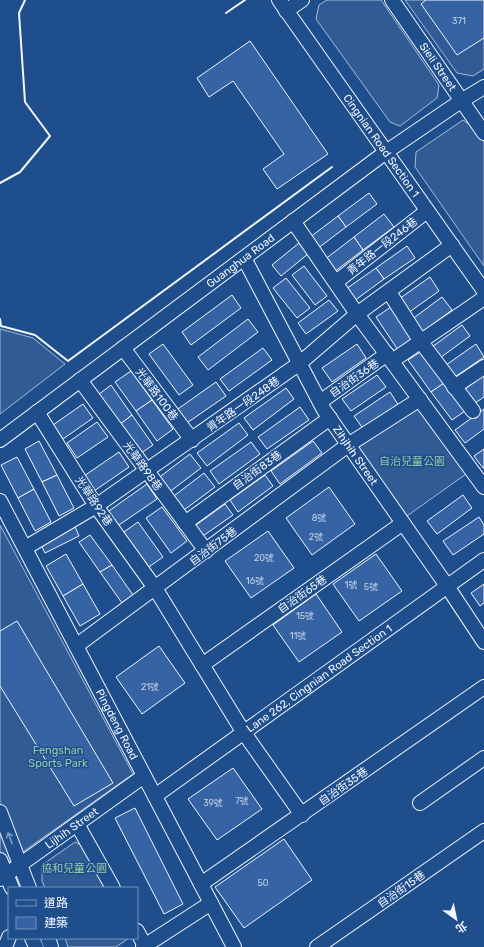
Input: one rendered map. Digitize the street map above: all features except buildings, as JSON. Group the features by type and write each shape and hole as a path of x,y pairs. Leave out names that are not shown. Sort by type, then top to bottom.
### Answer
{"street":[{"path":"283,5 302,0"},
{"name":"Sieli Street","path":"392,0 484,133"},
{"name":"Cingnian Road Section 1","path":"283,5 484,291"},
{"name":"Guanghua Road","path":"0,440 386,152 484,87"},
{"name":"青年路一段246巷","path":"336,282 428,211"},
{"path":"293,221 357,314 484,487"},
{"name":"青年路一段248巷","path":"25,548 96,506 192,440 300,363 357,314 452,245"},
{"name":"Zihjhih Street","path":"244,258 320,402 484,642"},
{"path":"389,292 421,342 473,411"},
{"name":"自治街36巷","path":"320,402 390,358 421,342 484,298"},
{"name":"光華路100巷","path":"123,348 192,440"},
{"path":"454,387 484,367"},
{"name":"光華路98巷","path":"80,380 206,551"},
{"name":"自治街75巷","path":"76,646 348,445 420,399"},
{"name":"光華路92巷","path":"37,412 96,506 155,588 244,733 302,815"},
{"name":"自治街83巷","path":"185,523 330,418"},
{"name":"Pingdeng Road","path":"0,501 234,947"},
{"name":"自治街65巷","path":"202,665 403,523"},
{"name":"Lane 262, Cingnian Road Section 1","path":"154,796 484,560"},
{"name":"自治街35巷","path":"201,884 484,687"},
{"path":"420,803 484,758"},
{"name":"Lijhih Street","path":"3,877 144,776"},
{"path":"0,812 29,887"},
{"path":"77,824 112,887"},
{"name":"自治街15巷","path":"317,947 484,831"},
{"path":"0,860 3,877 11,887"},
{"path":"138,933 144,946 211,903"}],"shaded area":[{"path":"327,0 381,0 439,85 437,98 400,126 390,122 316,19 319,5"},
{"path":"405,0 484,0 484,69 473,76 457,73"},
{"path":"463,120 473,127 484,142 484,266 415,167 416,152"},
{"path":"0,329 33,338 65,364 0,414"},
{"name":"自治兒童公園","path":"417,405 466,474 407,516 358,448"},
{"name":"Fengshan Sports Park","path":"0,525 133,774 0,868"},
{"name":"協和兒童公園","path":"75,842 87,848 106,887 45,887 42,881 42,865"},
{"path":"65,939 128,939 116,947 68,947"}],"wall":[{"path":"0,183 20,172 50,136 25,102 19,13 25,0"},
{"path":"226,13 245,0"},
{"path":"0,319 1,326 35,335 68,361 332,167"}]}
